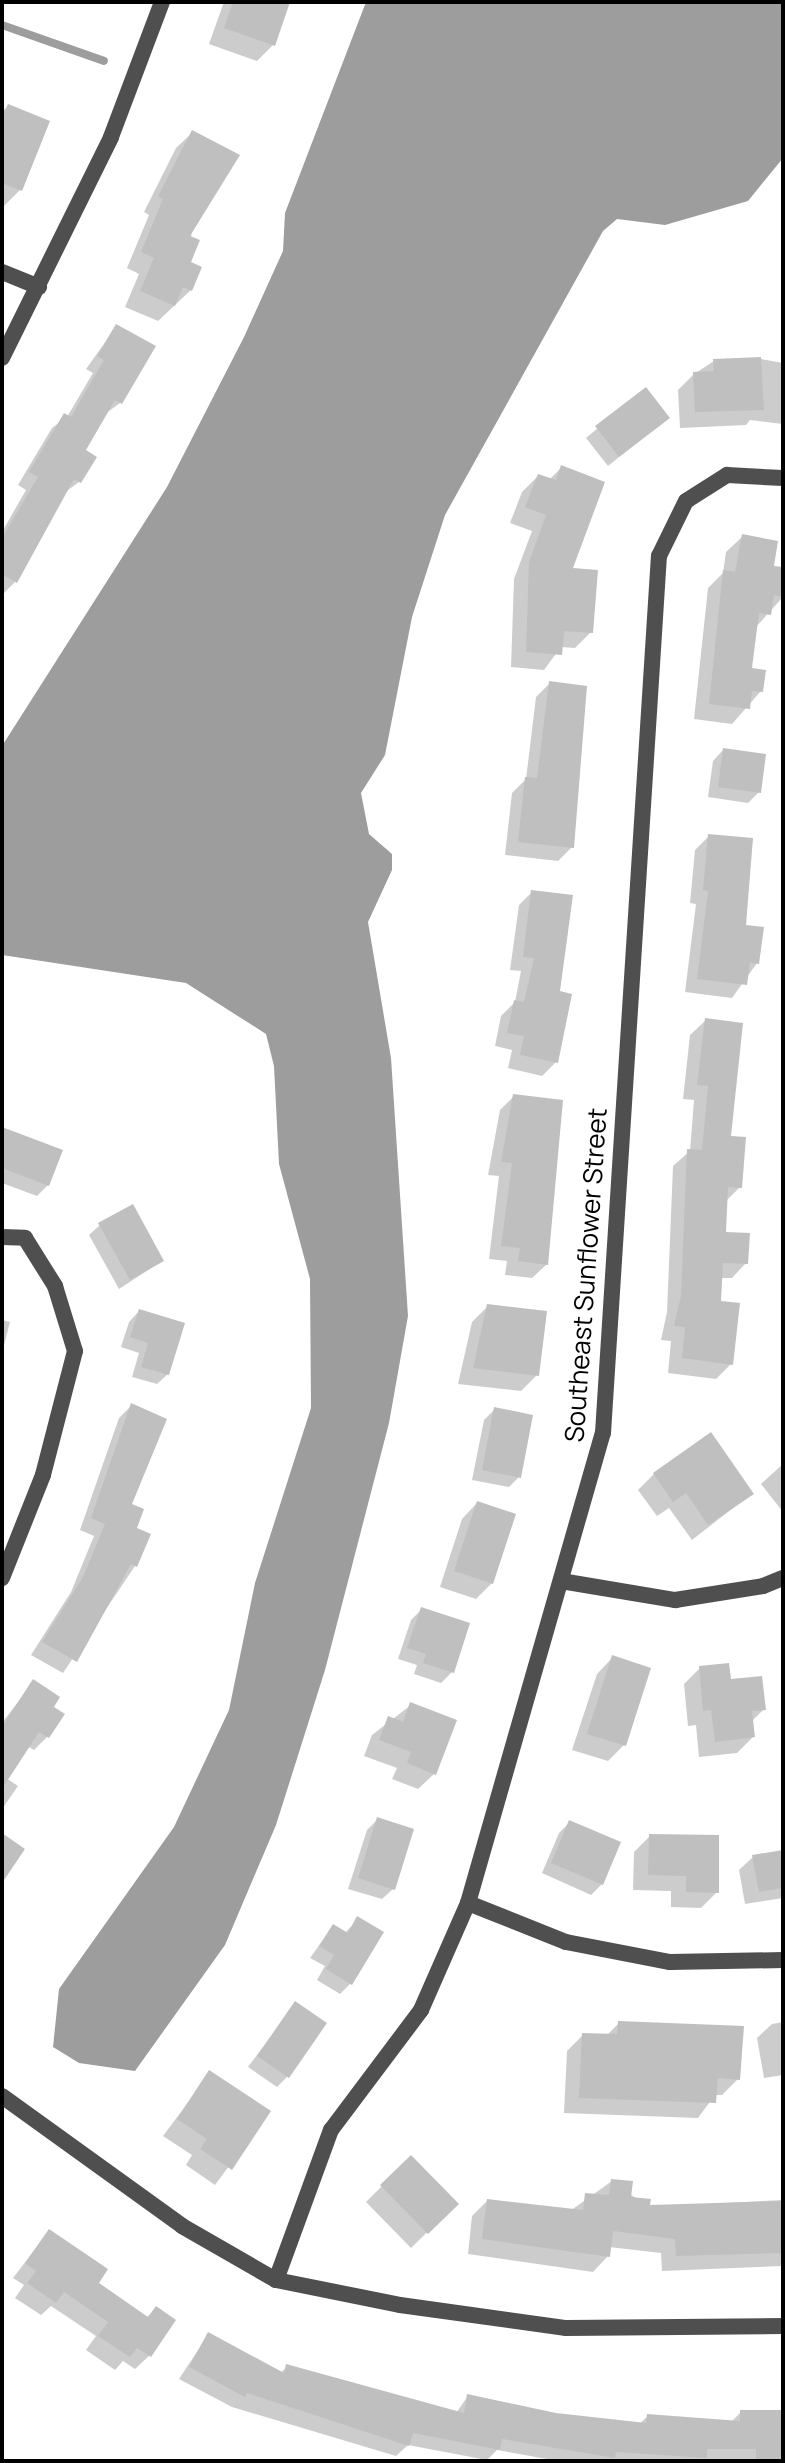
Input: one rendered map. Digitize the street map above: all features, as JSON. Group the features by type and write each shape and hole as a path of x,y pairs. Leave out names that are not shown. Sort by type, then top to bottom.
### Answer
{"street":[{"path":"2,358 111,137 162,2"},
{"path":"2,272 39,287"},
{"name":"Southeast Sunflower Street","path":"276,2280 331,2130 421,2010 468,1903 603,1433 659,556 686,501 727,475 783,478"},
{"path":"2,1237 25,1238 55,1286 75,1351 43,1475 2,1578"},
{"path":"561,1581 675,1600 783,1578"},
{"path":"468,1903 566,1942 670,1962 783,1960"},
{"path":"2,2096 182,2226 276,2280 400,2305 566,2328 783,2326"}],"shaded area":[{"path":"366,2 783,2 783,158 748,201 665,225 617,219 603,231 445,515 412,617 385,755 361,793 369,834 392,854 392,870 368,922 391,1058 408,1316 389,1423 325,1670 276,1825 225,1945 135,2071 79,2063 53,2047 59,1989 174,1827 229,1710 255,1583 311,1408 310,1279 279,1164 274,1066 266,1034 186,983 2,955 2,746 167,487 244,337 283,251 285,213"}],"building":[{"path":"233,2 290,2 275,46 224,28"},
{"path":"8,104 50,121 22,191 2,183 2,118"},
{"path":"192,130 240,155 190,236 200,240 191,262 202,267 192,291 183,287 175,306 140,291 154,258 141,252 163,199 158,196"},
{"path":"116,324 156,346 122,404 115,400 86,450 97,457 81,483 74,479 17,583 2,574 2,538 38,477 29,472 64,413 71,417 104,360 97,356"},
{"path":"761,357 764,410 695,412 693,372 714,371 713,359"},
{"path":"646,387 670,418 619,457 595,426"},
{"path":"561,465 605,482 573,568 598,570 593,633 564,631 562,655 526,652 529,562 546,515 525,507 538,474 556,480"},
{"path":"742,534 778,541 774,566 783,567 783,597 774,595 771,615 759,613 752,668 766,670 763,692 752,691 750,709 709,704 723,570 735,572"},
{"path":"549,681 587,686 574,848 518,842 525,777 537,778"},
{"path":"723,748 766,754 761,793 718,787"},
{"path":"708,834 753,838 746,925 764,927 759,964 750,963 747,985 697,979 708,891 703,890"},
{"path":"531,890 573,895 560,991 572,994 558,1063 520,1055 524,1036 507,1033 514,1000 524,1002 534,958 523,957"},
{"path":"705,1018 743,1023 731,1136 746,1137 742,1188 728,1187 726,1232 750,1233 748,1264 723,1263 721,1301 740,1303 733,1365 682,1358 685,1327 674,1326 681,1296 687,1149 702,1150 708,1086 697,1085"},
{"path":"513,1094 563,1100 548,1265 518,1261 520,1248 501,1246 512,1163 501,1162"},
{"path":"2,1127 63,1150 49,1186 2,1168"},
{"path":"133,1204 164,1261 130,1280 98,1223"},
{"path":"487,1304 547,1311 539,1376 473,1368"},
{"path":"139,1309 185,1323 169,1375 141,1367 148,1343 130,1337"},
{"path":"131,1403 167,1419 132,1504 144,1509 137,1528 151,1534 137,1567 131,1564 77,1662 42,1642 83,1577 105,1524 91,1518"},
{"path":"494,1407 533,1415 521,1478 482,1470"},
{"path":"711,1432 754,1494 708,1525 686,1493 673,1502 653,1473"},
{"path":"477,1501 516,1514 493,1584 454,1571"},
{"path":"421,1607 470,1623 454,1673 423,1663 426,1654 407,1648"},
{"path":"612,1655 651,1668 626,1746 587,1734"},
{"path":"729,1663 731,1679 762,1676 766,1710 752,1711 755,1737 715,1742 711,1710 703,1711 699,1666"},
{"path":"33,1679 60,1697 54,1707 65,1714 49,1738 39,1732 2,1789 2,1727"},
{"path":"410,1702 457,1720 436,1775 407,1763 411,1752 379,1740 388,1716 403,1722"},
{"path":"377,1817 414,1829 395,1890 358,1878"},
{"path":"569,1820 621,1842 603,1885 551,1863"},
{"path":"2,1833 25,1849 2,1883"},
{"path":"649,1834 719,1835 719,1893 686,1892 686,1876 648,1875"},
{"path":"783,1850 783,1888 759,1892 752,1855"},
{"path":"357,1916 384,1932 352,1985 326,1969 334,1955 319,1946 333,1924 348,1933"},
{"path":"295,2001 327,2023 289,2078 257,2056"},
{"path":"618,2021 744,2026 740,2080 718,2078 716,2103 579,2098 582,2033 617,2034"},
{"path":"209,2070 271,2111 232,2170 200,2149 207,2139 177,2119"},
{"path":"411,2155 459,2204 428,2234 380,2185"},
{"path":"611,2179 633,2181 631,2197 651,2199 650,2205 783,2201 783,2253 676,2256 675,2239 613,2231 610,2257 482,2239 487,2199 583,2210 585,2193 609,2195"},
{"path":"49,2229 108,2269 99,2283 148,2317 156,2306 176,2320 151,2357 137,2348 130,2357 98,2336 108,2322 64,2292 56,2303 27,2283 36,2271 25,2263"},
{"path":"208,2332 284,2373 286,2364 464,2413 467,2394 556,2413 646,2423 647,2414 740,2421 740,2410 783,2410 783,2461 756,2461 756,2449 707,2449 707,2458 616,2452 615,2458 502,2439 500,2450 413,2433 409,2446 247,2393 245,2397 189,2367"}],"waterway":[{"path":"2,25 104,61"}]}
